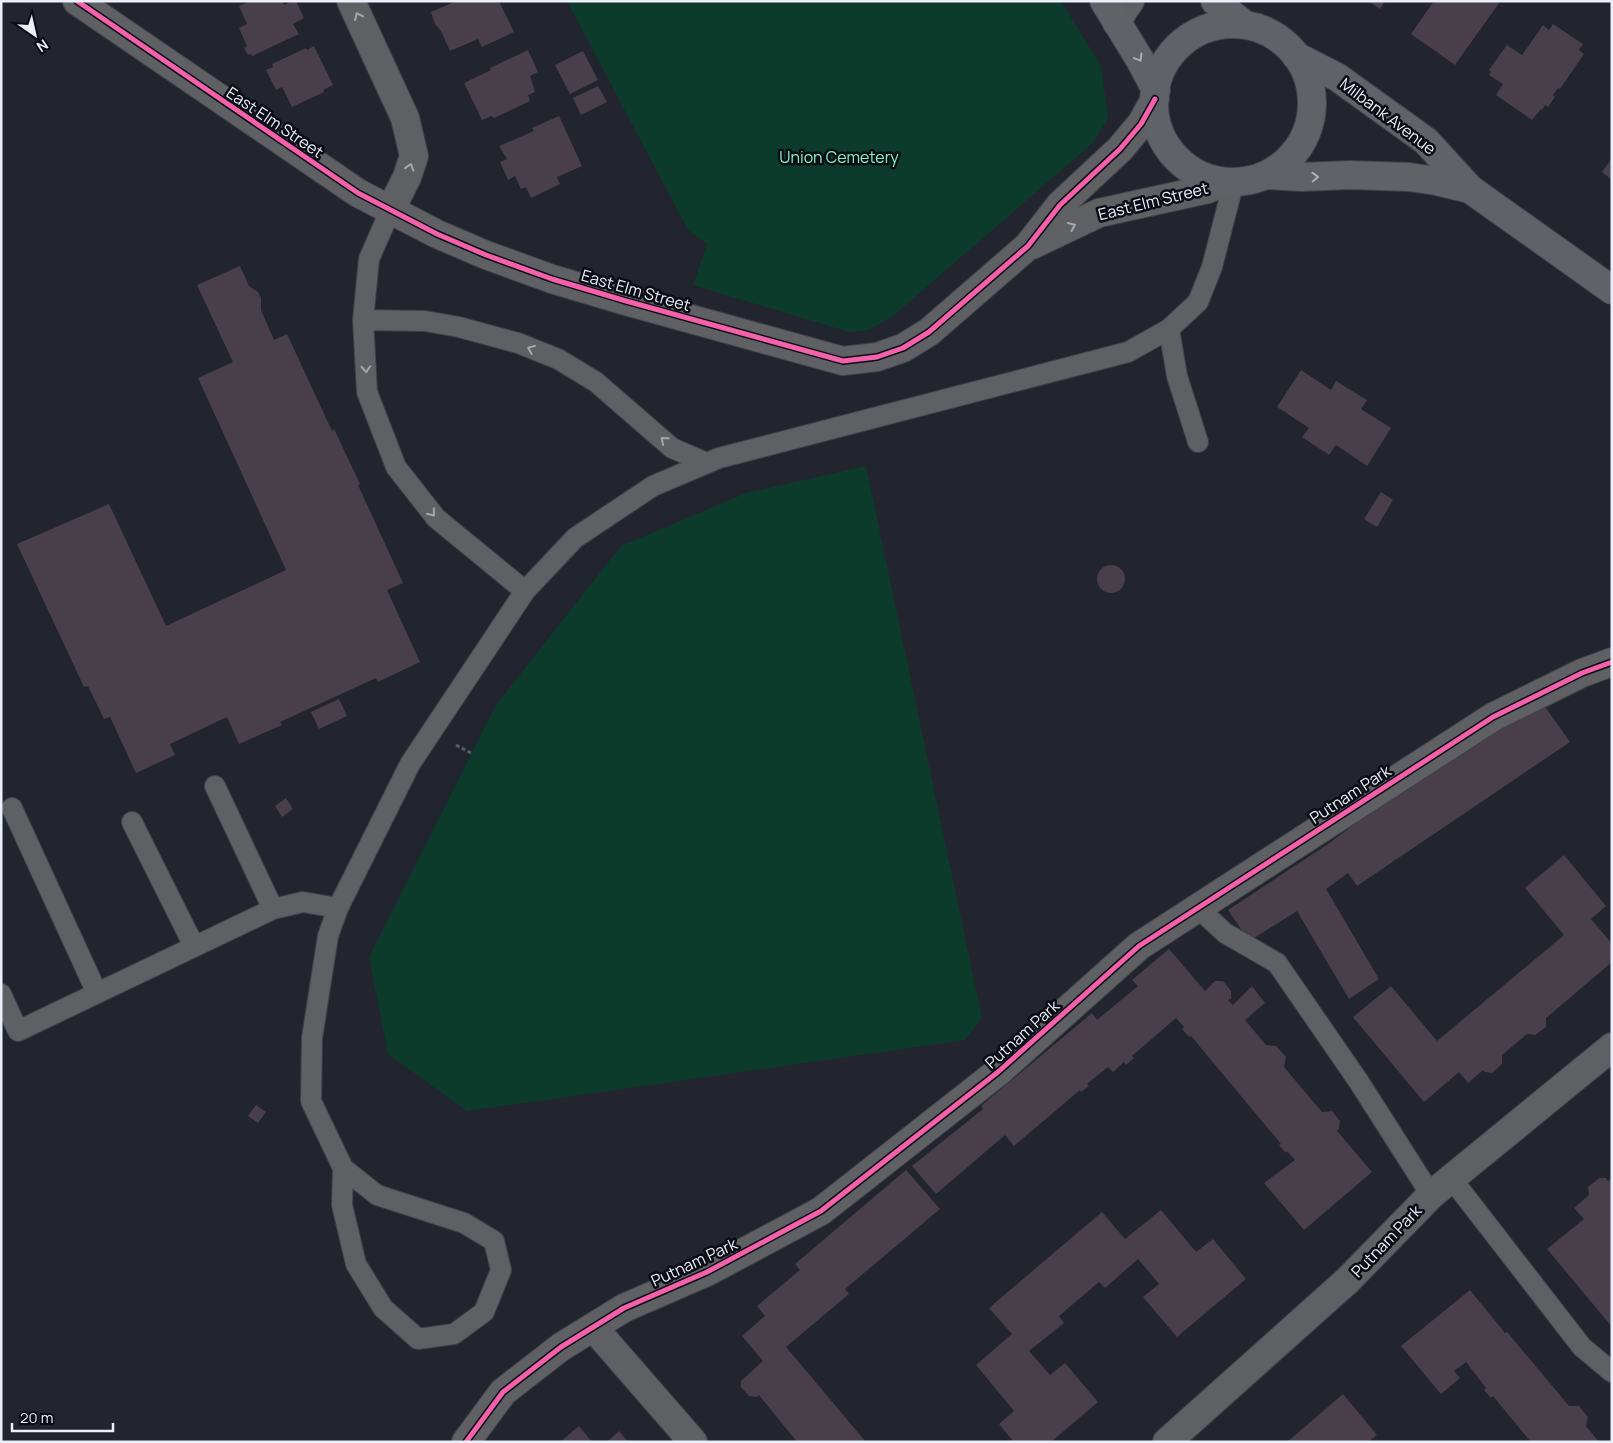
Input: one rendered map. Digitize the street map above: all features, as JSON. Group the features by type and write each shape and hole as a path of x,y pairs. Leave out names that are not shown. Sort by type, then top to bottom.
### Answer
{"main road":[{"path":"1214,1 1245,25"},
{"path":"1117,9 1155,94"},
{"path":"1227,24 1245,25 1262,30 1280,40 1296,56 1308,76 1312,105 1309,125 1300,146 1284,164 1267,175 1249,181 1228,182 1199,175 1186,168 1170,151 1161,135 1154,111 1155,94 1164,66 1181,44 1202,31 1227,24"},
{"name":"Milbank Avenue","path":"1296,56 1337,77 1426,141 1470,189 1612,290"},
{"name":"Milbank Avenue","path":"1267,175 1302,177 1350,175 1409,177 1470,189"}],"street":[{"name":"East Elm Street","path":"77,1 358,193 437,234 486,255 552,279 843,361 877,357 903,348 929,332 1028,246 1060,205 1120,149 1141,124 1155,94"},
{"path":"351,1 405,118 414,156 407,177 390,211"},
{"name":"East Elm Street","path":"1028,246 1099,213 1208,189 1228,182"},
{"name":"Putnam Park","path":"466,1442 503,1392 561,1347 624,1308 707,1272 821,1211 998,1072 1139,946 1493,716 1582,672 1612,662"},
{"name":"Putnam Park","path":"1167,1442 1348,1280 1441,1186 1612,1047"},
{"path":"593,1327 693,1442"}],"lane":[{"path":"343,1168 342,1205 356,1264 383,1308 418,1339 454,1334 484,1312 501,1270 494,1241 464,1223 377,1195 343,1168 311,1101 312,1038 328,936 338,908 410,764 525,591 575,538 653,486 719,458 1128,352 1169,329 1198,302 1212,267 1228,182"},
{"path":"390,211 369,259 363,320 367,392 396,467 436,518 525,591"},
{"path":"363,320 425,321 458,326 518,343 558,359 596,382 672,448 707,463"},
{"path":"1169,329 1177,376 1198,442"},
{"path":"215,786 273,909"},
{"path":"12,808 97,993"},
{"path":"132,822 194,946"},
{"path":"1,994 18,1030 273,909 303,902 338,908"},
{"path":"1198,908 1225,933 1277,962 1359,1082 1441,1186 1582,1347 1612,1372"}],"path":[{"path":"451,742 471,754"}],"green space":[{"name":"Union Cemetery","path":"567,1 1061,1 1101,66 1108,118 1093,143 893,316 869,330 849,332 693,285 707,244 688,230"},
{"path":"866,466 982,1018 965,1040 467,1111 388,1054 369,957 496,705 621,546 746,493"}],"building":[{"path":"251,1 282,1 284,5 296,1 304,18 293,24 299,34 252,56 251,54 248,55 244,48 247,46 239,28 247,24 239,6"},
{"path":"457,1 499,1 514,32 482,47 478,39 450,51 441,31 435,24 431,12"},
{"path":"1368,1 1385,1 1380,9"},
{"path":"1434,1 1497,1 1499,3 1455,65 1411,34"},
{"path":"1553,24 1583,44 1579,50 1584,54 1560,89 1558,88 1553,95 1555,97 1548,107 1545,105 1532,120 1496,95 1503,84 1489,75 1491,72 1489,70 1507,45 1522,55 1543,25 1549,30"},
{"path":"314,46 333,85 323,90 324,92 292,107 282,87 276,90 266,70 273,67 272,64"},
{"path":"528,50 538,72 530,76 535,92 528,95 530,101 494,118 492,116 482,120 464,83"},
{"path":"583,51 598,80 570,94 555,65"},
{"path":"598,86 607,102 581,115 573,98"},
{"path":"559,116 582,166 557,177 560,184 531,198 526,187 521,189 515,176 508,180 500,162 507,159 499,146 534,131 532,128"},
{"path":"1612,158 1612,180 1602,172"},
{"path":"240,266 249,286 258,292 261,298 261,310 274,340 287,334 332,431 334,429 360,484 358,485 403,583 387,590 420,662 378,682 376,678 280,722 282,725 239,744 227,717 170,744 175,755 136,773 110,717 104,719 88,686 84,687 17,544 109,504 166,626 286,570 198,378 233,362 197,285"},
{"path":"1301,370 1331,390 1336,381 1367,400 1361,409 1391,428 1367,466 1336,445 1329,455 1302,437 1309,428 1277,407"},
{"path":"1381,492 1393,500 1377,527 1364,519"},
{"path":"1111,565 1121,569 1125,579 1121,589 1111,593 1101,589 1097,579 1101,569"},
{"path":"339,699 347,716 319,729 311,712"},
{"path":"1541,701 1570,742 1357,886 1348,873 1326,889 1379,979 1349,999 1297,911 1249,941 1228,910 1328,844 1378,807"},
{"path":"286,798 293,809 282,817 275,806"},
{"path":"1564,855 1606,906 1591,919 1612,944 1612,962 1546,1018 1546,1027 1535,1035 1527,1034 1502,1055 1502,1064 1492,1073 1483,1070 1468,1083 1459,1072 1424,1102 1353,1017 1391,986 1437,1041 1564,935 1525,888"},
{"path":"1169,949 1205,991 1215,981 1223,981 1231,991 1231,999 1228,1000 1233,1005 1252,986 1265,1003 1245,1020 1266,1045 1276,1046 1286,1057 1284,1067 1322,1112 1332,1111 1340,1121 1337,1131 1372,1172 1304,1230 1264,1183 1295,1160 1279,1145 1281,1144 1191,1036 1189,1037 1182,1029 1184,1027 1176,1018 1132,1056 1134,1058 1126,1065 1124,1062 1113,1072 1108,1067 1087,1084 1089,1086 1081,1092 1080,1090 1014,1146 1005,1135 936,1194 912,1166 983,1109 981,1106 1092,1013 1097,1020 1138,986 1132,980"},
{"path":"256,1105 266,1112 258,1123 248,1116"},
{"path":"906,1170 940,1209 845,1289 849,1294 786,1347 866,1442 797,1442 759,1395 757,1397 749,1396 741,1387 741,1381 763,1361 742,1336 765,1316 757,1306 800,1270 795,1264"},
{"path":"1599,1178 1606,1178 1608,1181 1612,1178 1612,1244 1610,1246 1612,1248 1612,1327 1547,1249 1584,1219 1574,1208 1589,1195 1588,1187"},
{"path":"1161,1210 1196,1252 1213,1239 1246,1279 1177,1337 1143,1297 1159,1284 1138,1259 1105,1288 1099,1282 1059,1316 1064,1323 1029,1351 1050,1375 1065,1363 1098,1402 1051,1442 1014,1442 999,1424 1014,1411 976,1365 1012,1334 989,1308 1102,1212 1125,1239"},
{"path":"1470,1290 1569,1406 1579,1406 1588,1417 1586,1426 1599,1442 1531,1442 1493,1396 1491,1398 1484,1390 1486,1388 1466,1362 1454,1371 1460,1378 1441,1394 1401,1346"},
{"path":"1343,1394 1377,1435 1368,1442 1287,1442"},
{"path":"579,1426 592,1442 560,1442"},
{"path":"619,1431 628,1442 607,1442"}],"cycle path":[{"path":"77,1 358,193 437,234 486,255 552,279 843,361 877,357 903,348 929,332 1028,246 1060,205 1120,149 1141,124 1155,99"},
{"path":"466,1442 503,1392 561,1347 624,1308 707,1272 821,1211 998,1072 1139,946 1493,717 1582,673 1612,662"}]}
